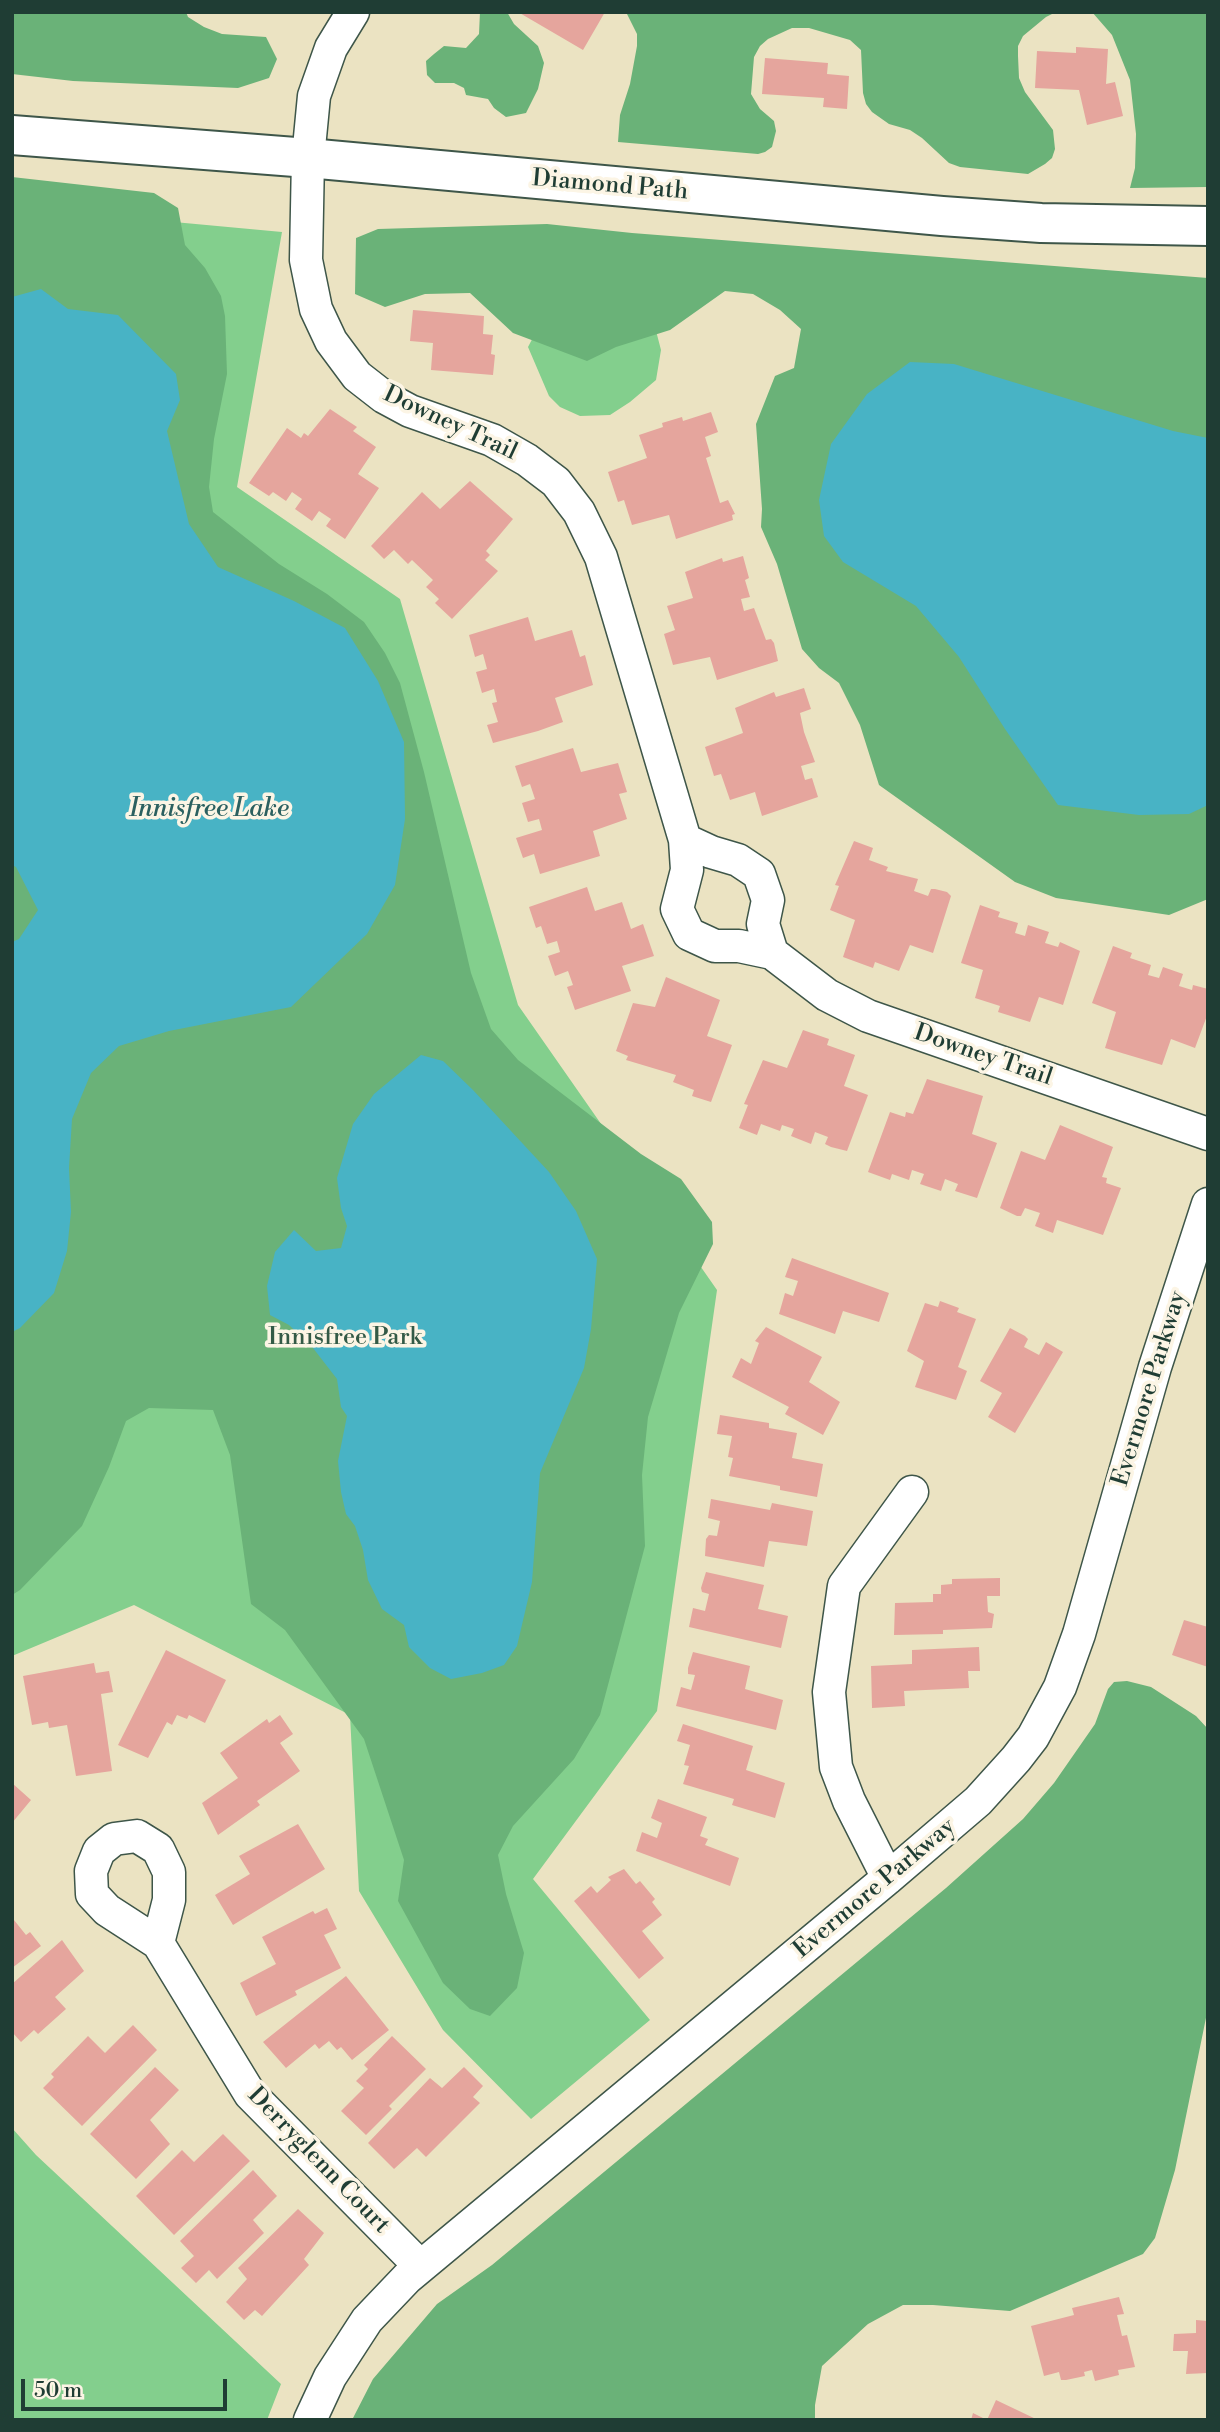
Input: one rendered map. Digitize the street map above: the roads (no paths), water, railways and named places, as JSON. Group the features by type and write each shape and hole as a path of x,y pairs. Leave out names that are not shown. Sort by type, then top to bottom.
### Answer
{"street":[{"name":"Downey Trail","path":"353,12 331,48 317,87 308,158 306,260 316,309 331,341 357,376 384,397 410,411 492,440 527,460 556,482 579,512 601,557 685,840 687,870 677,909 689,934 715,946 739,946 772,953 827,995 868,1016 1208,1134"},
{"name":"Diamond Path","path":"12,135 308,158 942,216 1041,223 1208,226"},
{"path":"685,840 738,860 759,874 768,900 763,923 772,953"},
{"name":"Evermore Parkway","path":"310,2420 330,2377 367,2320 421,2266 978,1801 998,1781 1033,1737 1060,1687 1079,1634 1155,1367 1208,1204"},
{"path":"888,1878 849,1801 836,1767 829,1692 844,1586 912,1492"},
{"name":"Derryglenn Court","path":"158,1943 250,2094 421,2266"}],"water":[{"name":"Innisfree Lake","path":"41,289 68,309 118,315 176,374 180,400 167,431 189,524 218,567 294,601 345,628 378,681 404,742 405,819 395,885 367,934 291,1007 169,1031 119,1046 91,1073 72,1119 69,1168 71,1212 67,1251 54,1293 20,1328 12,1332 12,942 19,939 38,910 16,867 12,865 12,297"},
{"path":"910,362 954,364 1173,431 1208,438 1208,805 1189,814 1139,815 1058,805 959,657 916,606 843,562 824,536 819,500 831,444 867,394"},
{"path":"421,1055 443,1061 549,1172 576,1211 597,1259 591,1329 584,1368 540,1473 532,1582 517,1646 504,1665 482,1673 451,1679 430,1668 409,1647 404,1625 382,1609 368,1580 363,1550 355,1526 346,1514 341,1492 338,1461 347,1416 341,1407 337,1379 313,1348 289,1325 270,1315 267,1286 275,1252 294,1230 316,1251 341,1248 347,1226 341,1208 337,1178 353,1124 374,1094"}],"park label":[{"name":"Innisfree Park","path":"345,1338"}]}
